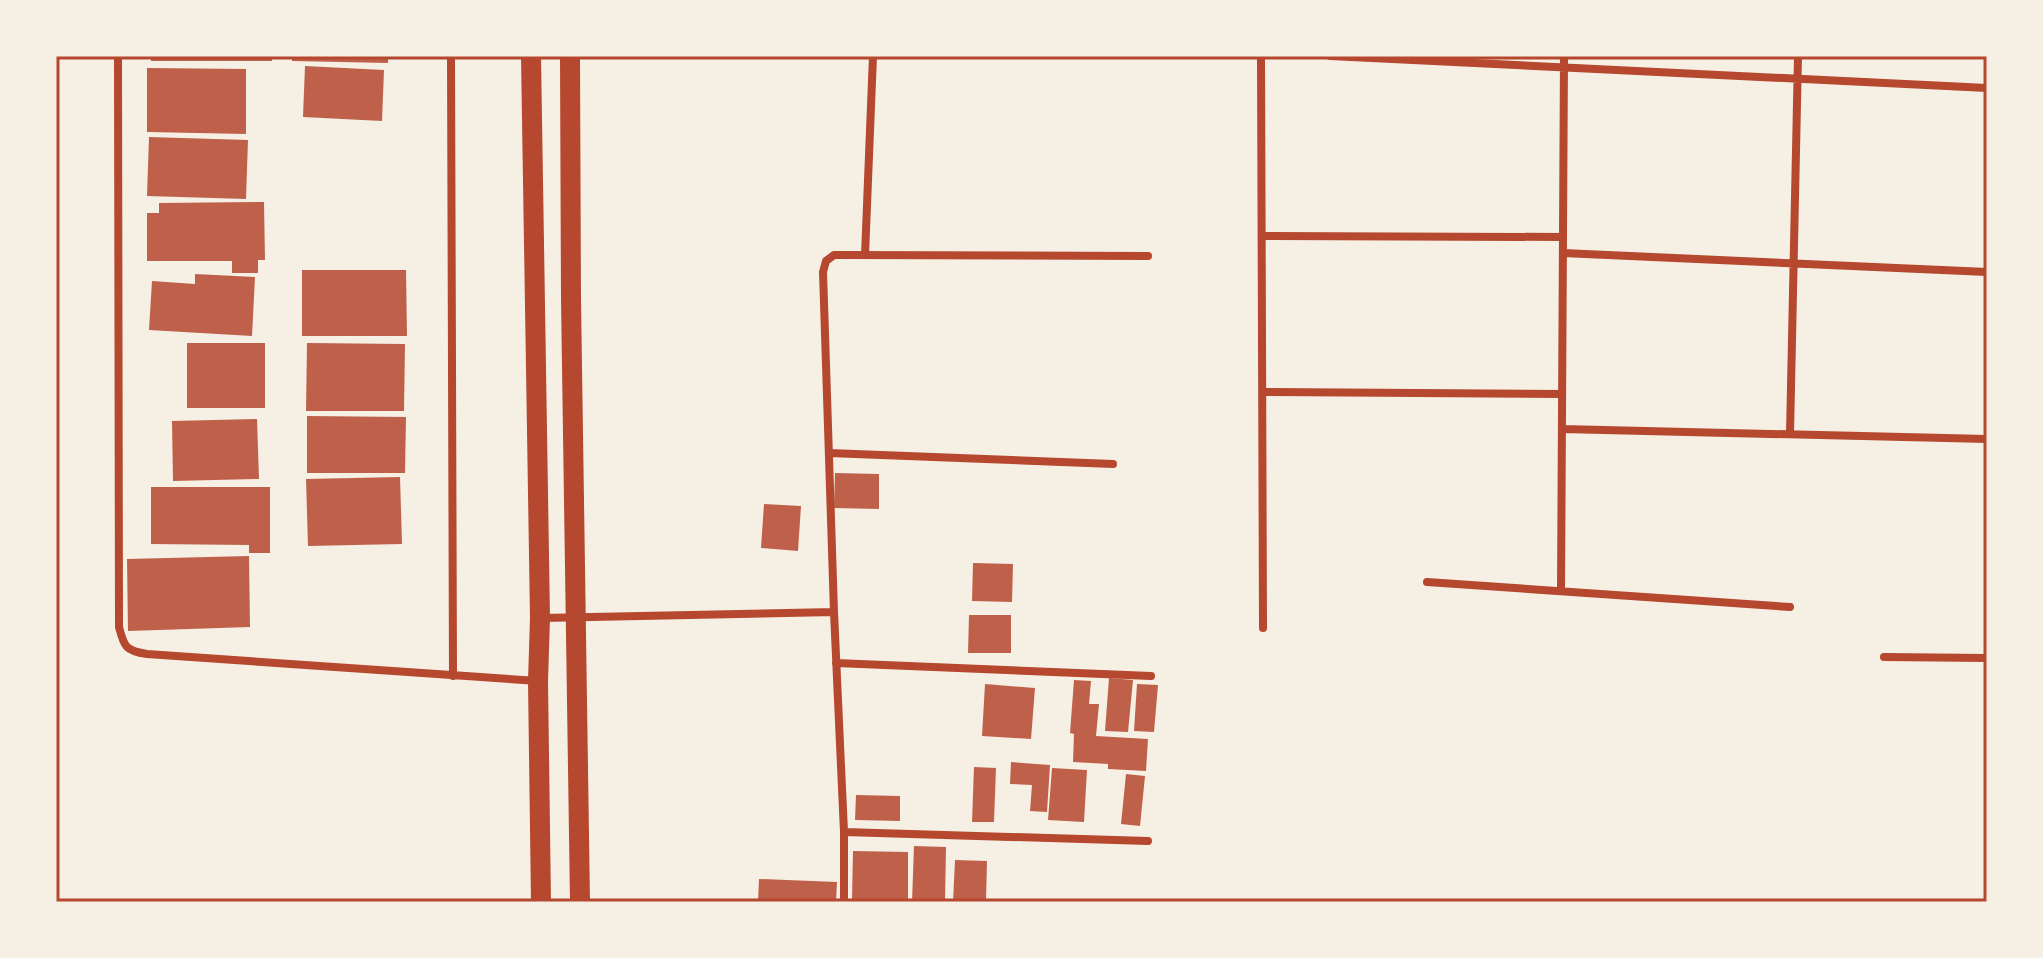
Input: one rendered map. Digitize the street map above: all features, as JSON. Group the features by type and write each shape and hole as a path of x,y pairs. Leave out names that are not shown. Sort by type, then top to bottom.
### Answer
{"main road":[{"path":"531,56 541,902"},
{"path":"570,56 580,902"}],"street":[{"path":"118,56 119,627 123,644 132,652 147,654 538,681"},
{"path":"451,56 453,676"},
{"path":"865,255 873,56"},
{"path":"1261,56 1263,628"},
{"path":"1330,56 1987,88"},
{"path":"1561,591 1564,56"},
{"path":"1790,434 1798,56"},
{"path":"1262,236 1563,237"},
{"path":"1563,253 1987,272"},
{"path":"844,902 823,272 826,261 834,255 1148,256"},
{"path":"1262,392 1562,394"},
{"path":"1562,429 1987,439"},
{"path":"829,453 1113,464"},
{"path":"1427,582 1790,607"},
{"path":"540,618 834,612"},
{"path":"1884,657 1987,658"},
{"path":"836,663 1151,676"},
{"path":"844,832 1148,841"}],"building":[{"path":"151,56 272,56 272,61 151,61"},
{"path":"292,56 388,56 388,63 292,61"},
{"path":"305,66 384,70 382,121 303,117"},
{"path":"147,68 246,69 246,134 147,132"},
{"path":"149,137 248,140 246,199 147,196"},
{"path":"264,202 265,260 258,260 258,273 232,273 232,261 147,261 147,213 159,213 159,203"},
{"path":"302,270 406,270 407,336 302,336"},
{"path":"195,274 255,277 252,336 149,330 152,281 195,284"},
{"path":"187,343 265,343 265,408 187,408"},
{"path":"307,343 405,344 404,411 306,411"},
{"path":"307,416 406,417 405,473 307,473"},
{"path":"257,419 259,479 173,481 172,421"},
{"path":"835,473 879,474 879,509 834,508"},
{"path":"400,477 402,544 308,546 306,479"},
{"path":"151,487 270,487 270,553 249,553 249,545 151,544"},
{"path":"764,504 801,506 798,551 761,548"},
{"path":"249,556 250,627 128,631 127,559"},
{"path":"973,563 1013,564 1012,602 972,601"},
{"path":"969,615 1011,615 1011,653 968,653"},
{"path":"1109,678 1133,680 1128,732 1105,731"},
{"path":"1074,680 1091,681 1089,704 1099,704 1096,736 1148,739 1146,771 1108,769 1108,764 1073,762 1074,734 1070,733"},
{"path":"985,684 1035,688 1031,739 982,736"},
{"path":"1137,684 1158,685 1154,732 1134,731"},
{"path":"1011,762 1050,765 1047,812 1030,811 1032,785 1010,784"},
{"path":"974,767 996,768 994,822 972,822"},
{"path":"1052,768 1087,770 1084,822 1048,820"},
{"path":"1126,774 1145,776 1140,826 1121,824"},
{"path":"856,795 900,796 900,821 855,820"},
{"path":"914,846 946,847 945,902 912,902"},
{"path":"853,851 908,852 908,900 852,899"},
{"path":"955,860 987,861 986,902 953,902"},
{"path":"759,879 837,882 836,902 758,902"}]}
